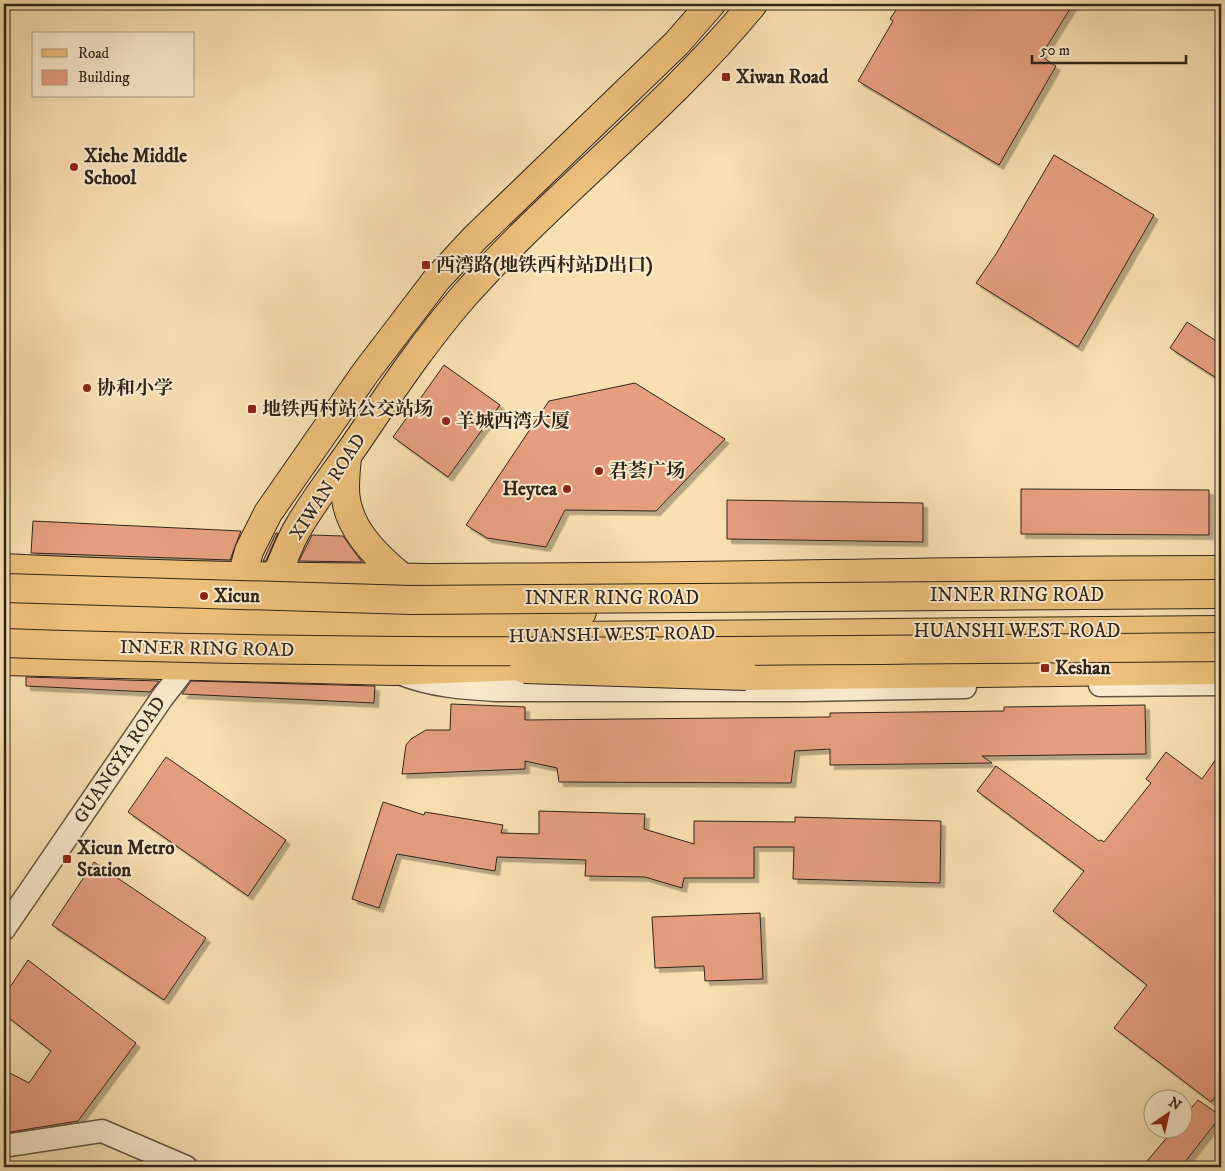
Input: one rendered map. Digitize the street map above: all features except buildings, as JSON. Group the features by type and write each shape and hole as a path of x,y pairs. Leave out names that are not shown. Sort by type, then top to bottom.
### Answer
{"main road":[{"name":"XIWAN ROAD","path":"246,604 240,577 256,534 276,501 366,372 437,279 468,245 677,43 711,4"},
{"name":"XIWAN ROAD","path":"246,604 414,358 483,274 679,84 730,32 753,4"},
{"path":"347,457 345,490 352,516 370,549 403,578"},
{"path":"4,568 150,576 240,577 246,604 264,660"},
{"path":"4,625 151,620 403,578 703,577 1221,570"},
{"path":"4,576 246,604 308,633 339,631 394,671"},
{"name":"INNER RING ROAD","path":"4,588 246,604 412,600 1221,594"},
{"path":"4,604 151,620"},
{"path":"186,667 246,604"},
{"name":"HUANSHI WEST ROAD","path":"246,604 291,612 339,631 448,637 718,633 1221,630"},
{"name":"HUANSHI WEST ROAD","path":"339,631 703,611 1221,606"},
{"name":"INNER RING ROAD","path":"4,643 264,660 456,652 1221,647"},
{"path":"264,660 394,671 517,665 716,664 1216,671"},
{"path":"4,661 186,667 264,660 710,676 1216,671"}],"street":[{"path":"1172,570 1173,606"},
{"path":"150,576 151,620"},
{"path":"703,577 703,611"},
{"path":"716,664 718,633"},
{"name":"GUANGYA ROAD","path":"4,930 162,698 186,667"},
{"path":"394,671 422,682 451,688 496,690 803,690 1023,685 1216,671"},
{"path":"4,1146 102,1131 186,1167"}],"place":[{"name":"Xiwan Road","path":"726,77"},
{"name":"Xiehe Middle School","path":"74,167"},
{"name":"西湾路(地铁西村站D出口)","path":"426,265"},
{"name":"协和小学","path":"87,388"},
{"name":"地铁西村站公交站场","path":"252,409"},
{"name":"羊城西湾大厦","path":"446,421"},
{"name":"君荟广场","path":"599,471"},
{"name":"Heytea","path":"567,489"},
{"name":"Xicun","path":"204,596"},
{"name":"Keshan","path":"1045,668"},
{"name":"Xicun Metro Station","path":"67,859"}]}
